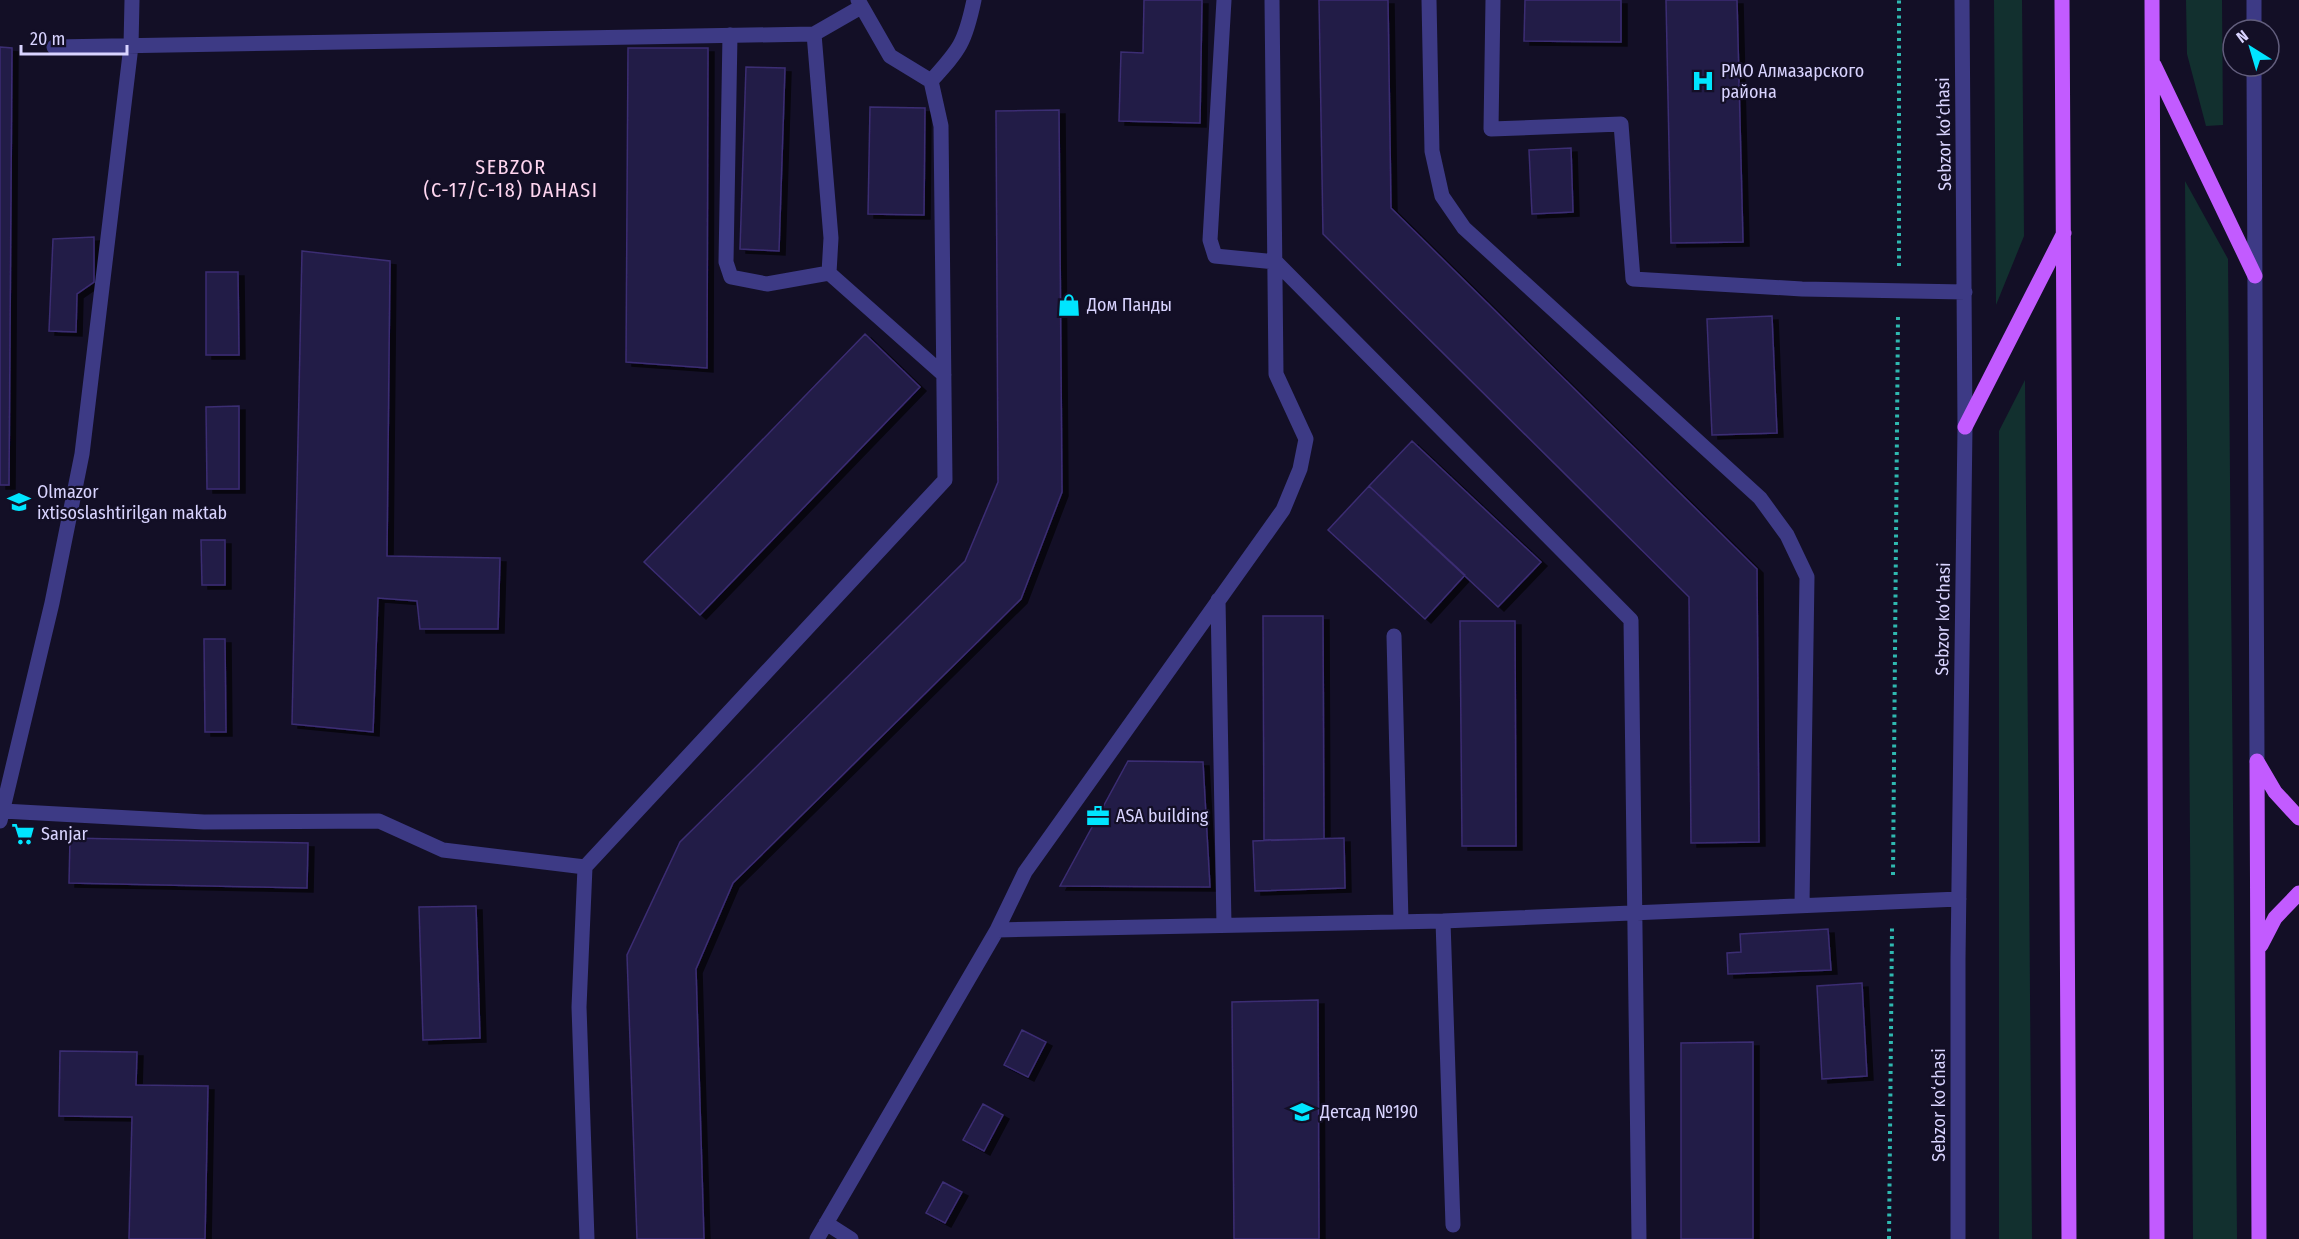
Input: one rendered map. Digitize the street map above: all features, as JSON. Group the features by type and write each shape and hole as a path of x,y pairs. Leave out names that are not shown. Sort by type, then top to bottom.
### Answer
{"main road":[{"path":"2062,0 2069,1239"},
{"path":"2152,0 2157,1239"},
{"path":"2152,61 2255,276"},
{"path":"1965,427 2065,230"},
{"path":"2257,761 2275,792 2299,818"},
{"path":"2257,761 2259,1239"},
{"path":"2258,954 2264,935 2275,918 2299,893"}],"street":[{"path":"132,0 131,46 82,454 52,603 2,815 204,822 379,821 443,850 585,867"},
{"path":"931,81 953,57 967,36 974,0"},
{"path":"1224,0 1210,240 1215,256 1276,262 1631,620 1639,1239"},
{"path":"817,1239 997,930 1025,872 1282,510 1300,469 1306,439 1276,374 1272,0"},
{"path":"1429,0 1432,151 1442,196 1464,228 1760,498 1787,535 1807,576 1802,905"},
{"path":"1493,0 1491,129 1621,124 1634,279 1802,289 1965,292"},
{"name":"Sebzor ko‘chasi","path":"1958,1239 1959,898 1965,427 1962,0"},
{"path":"2254,0 2254,18"},
{"path":"54,47 814,34 860,3 890,56 931,81 940,126 945,480 585,867 579,1007 587,1239"},
{"path":"814,34 831,238 829,273"},
{"path":"730,35 726,262 731,278 767,284 829,273"},
{"path":"2254,78 2257,761"},
{"path":"829,273 944,375"},
{"path":"1218,600 1224,925"},
{"path":"1394,636 1401,922"},
{"path":"997,930 1443,921 1959,898"},
{"path":"1443,921 1453,1226"},
{"path":"826,1223 851,1239"}],"path":[{"path":"1889,1239 1899,291 1899,0"}],"green space":[{"path":"1994,0 2022,0 2024,236 1996,305"},
{"path":"2186,0 2222,0 2223,125 2206,126 2187,54"},
{"path":"2185,181 2228,259 2237,1239 2193,1239"},
{"path":"2025,380 2032,1239 1999,1239 1999,431"}],"building":[{"path":"1144,0 1202,0 1200,123 1119,121 1121,52 1143,53"},
{"path":"1319,0 1388,0 1391,208 1757,569 1759,842 1691,843 1689,597 1323,234"},
{"path":"1525,0 1621,0 1621,42 1524,41"},
{"path":"1666,0 1737,0 1743,242 1671,243"},
{"path":"0,47 12,48 9,485 0,485"},
{"path":"628,48 708,48 707,368 626,362"},
{"path":"746,67 785,68 779,251 740,249"},
{"path":"870,107 925,108 924,215 868,214"},
{"path":"1059,110 1062,492 1021,599 733,883 696,969 704,1239 637,1239 627,955 680,842 965,561 998,482 996,111"},
{"path":"1571,148 1573,212 1532,214 1529,150"},
{"path":"94,237 94,282 77,294 76,332 49,331 53,239"},
{"path":"302,251 390,261 387,556 500,558 498,629 420,629 417,601 378,598 373,732 292,724"},
{"path":"206,272 238,272 239,355 206,355"},
{"path":"1772,316 1777,433 1712,435 1707,319"},
{"path":"865,334 920,387 700,615 644,562"},
{"path":"239,406 239,489 207,489 206,407"},
{"path":"1412,441 1541,562 1498,607 1369,486"},
{"path":"1369,486 1465,575 1425,619 1328,530"},
{"path":"201,540 225,540 225,585 202,585"},
{"path":"1263,616 1323,616 1324,839 1264,840"},
{"path":"1460,621 1515,621 1516,846 1462,846"},
{"path":"204,639 225,639 226,732 205,732"},
{"path":"1128,761 1203,762 1210,887 1060,886"},
{"path":"70,838 308,843 307,888 69,883"},
{"path":"1344,838 1345,888 1255,891 1253,841"},
{"path":"476,906 480,1038 423,1040 419,907"},
{"path":"1828,929 1831,970 1728,974 1727,953 1741,952 1740,934"},
{"path":"1862,983 1867,1076 1822,1079 1817,986"},
{"path":"1318,1000 1319,1239 1234,1239 1232,1002"},
{"path":"1022,1030 1046,1042 1028,1077 1004,1065"},
{"path":"1753,1042 1753,1239 1681,1239 1681,1043"},
{"path":"60,1051 137,1052 136,1085 208,1086 205,1239 129,1239 132,1117 59,1116"},
{"path":"983,1104 1003,1115 984,1151 963,1140"},
{"path":"943,1182 962,1192 945,1223 926,1213"}],"place":[{"name":"РМО Алмазарского района","path":"1703,81"},
{"name":"Дом Панды","path":"1069,305"},
{"name":"Olmazor ixtisoslashtirilgan maktab","path":"19,502"},
{"name":"ASA building","path":"1098,816"},
{"name":"Sanjar","path":"23,834"},
{"name":"Детсад №190","path":"1302,1112"}],"district":[{"name":"SEBZOR (C-17/C-18) DAHASI","path":"511,178"}]}
